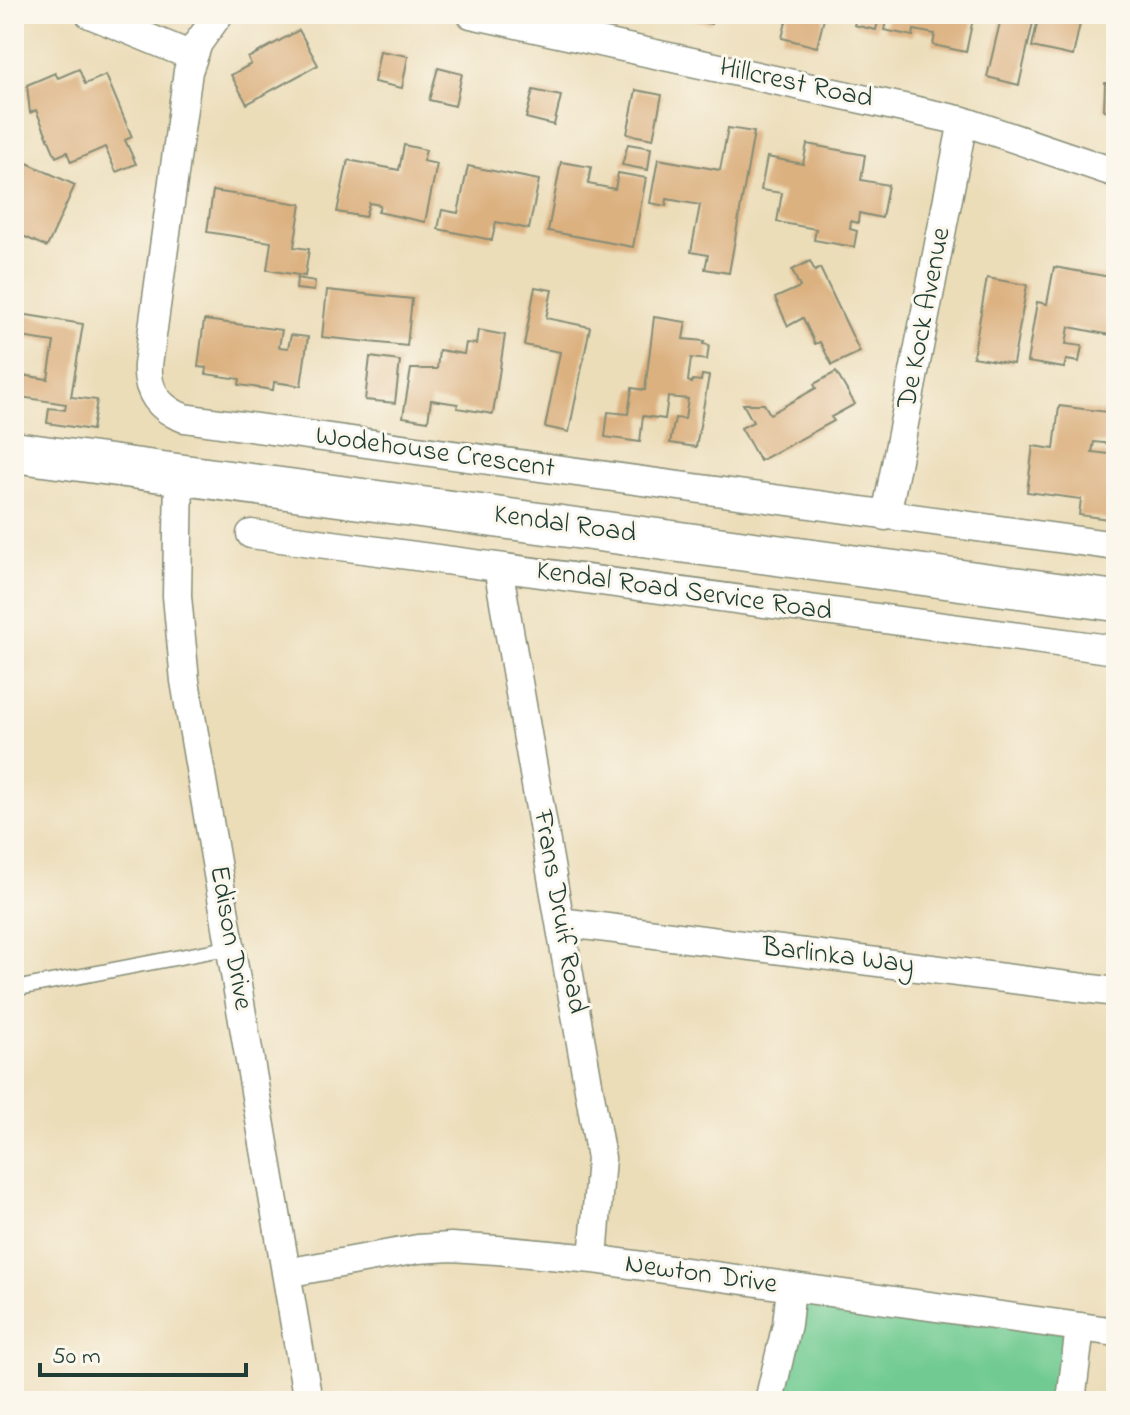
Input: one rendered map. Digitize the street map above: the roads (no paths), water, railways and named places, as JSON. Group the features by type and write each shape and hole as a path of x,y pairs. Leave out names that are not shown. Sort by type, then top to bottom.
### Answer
{"main road":[{"name":"Kendal Road","path":"14,452 1116,601"}],"street":[{"path":"90,14 192,56"},
{"name":"Wodehouse Crescent","path":"219,14 198,43 188,71 148,375 156,399 170,413 184,418 1116,546"},
{"name":"Hillcrest Road","path":"471,14 963,121 1116,173"},
{"name":"De Kock Avenue","path":"886,516 963,121"},
{"name":"Edison Drive","path":"179,473 177,596 185,681 308,1401"},
{"name":"Kendal Road Service Road","path":"251,534 1116,650"},
{"name":"Frans Druif Road","path":"498,567 601,1158 593,1259"},
{"name":"Barlinka Way","path":"560,922 1116,992"},
{"name":"Newton Drive","path":"286,1273 418,1249 451,1247 593,1259 1116,1332"},
{"path":"769,1401 787,1324 791,1288"},
{"path":"1071,1401 1080,1327"}],"lane":[{"path":"14,989 232,947"}]}
